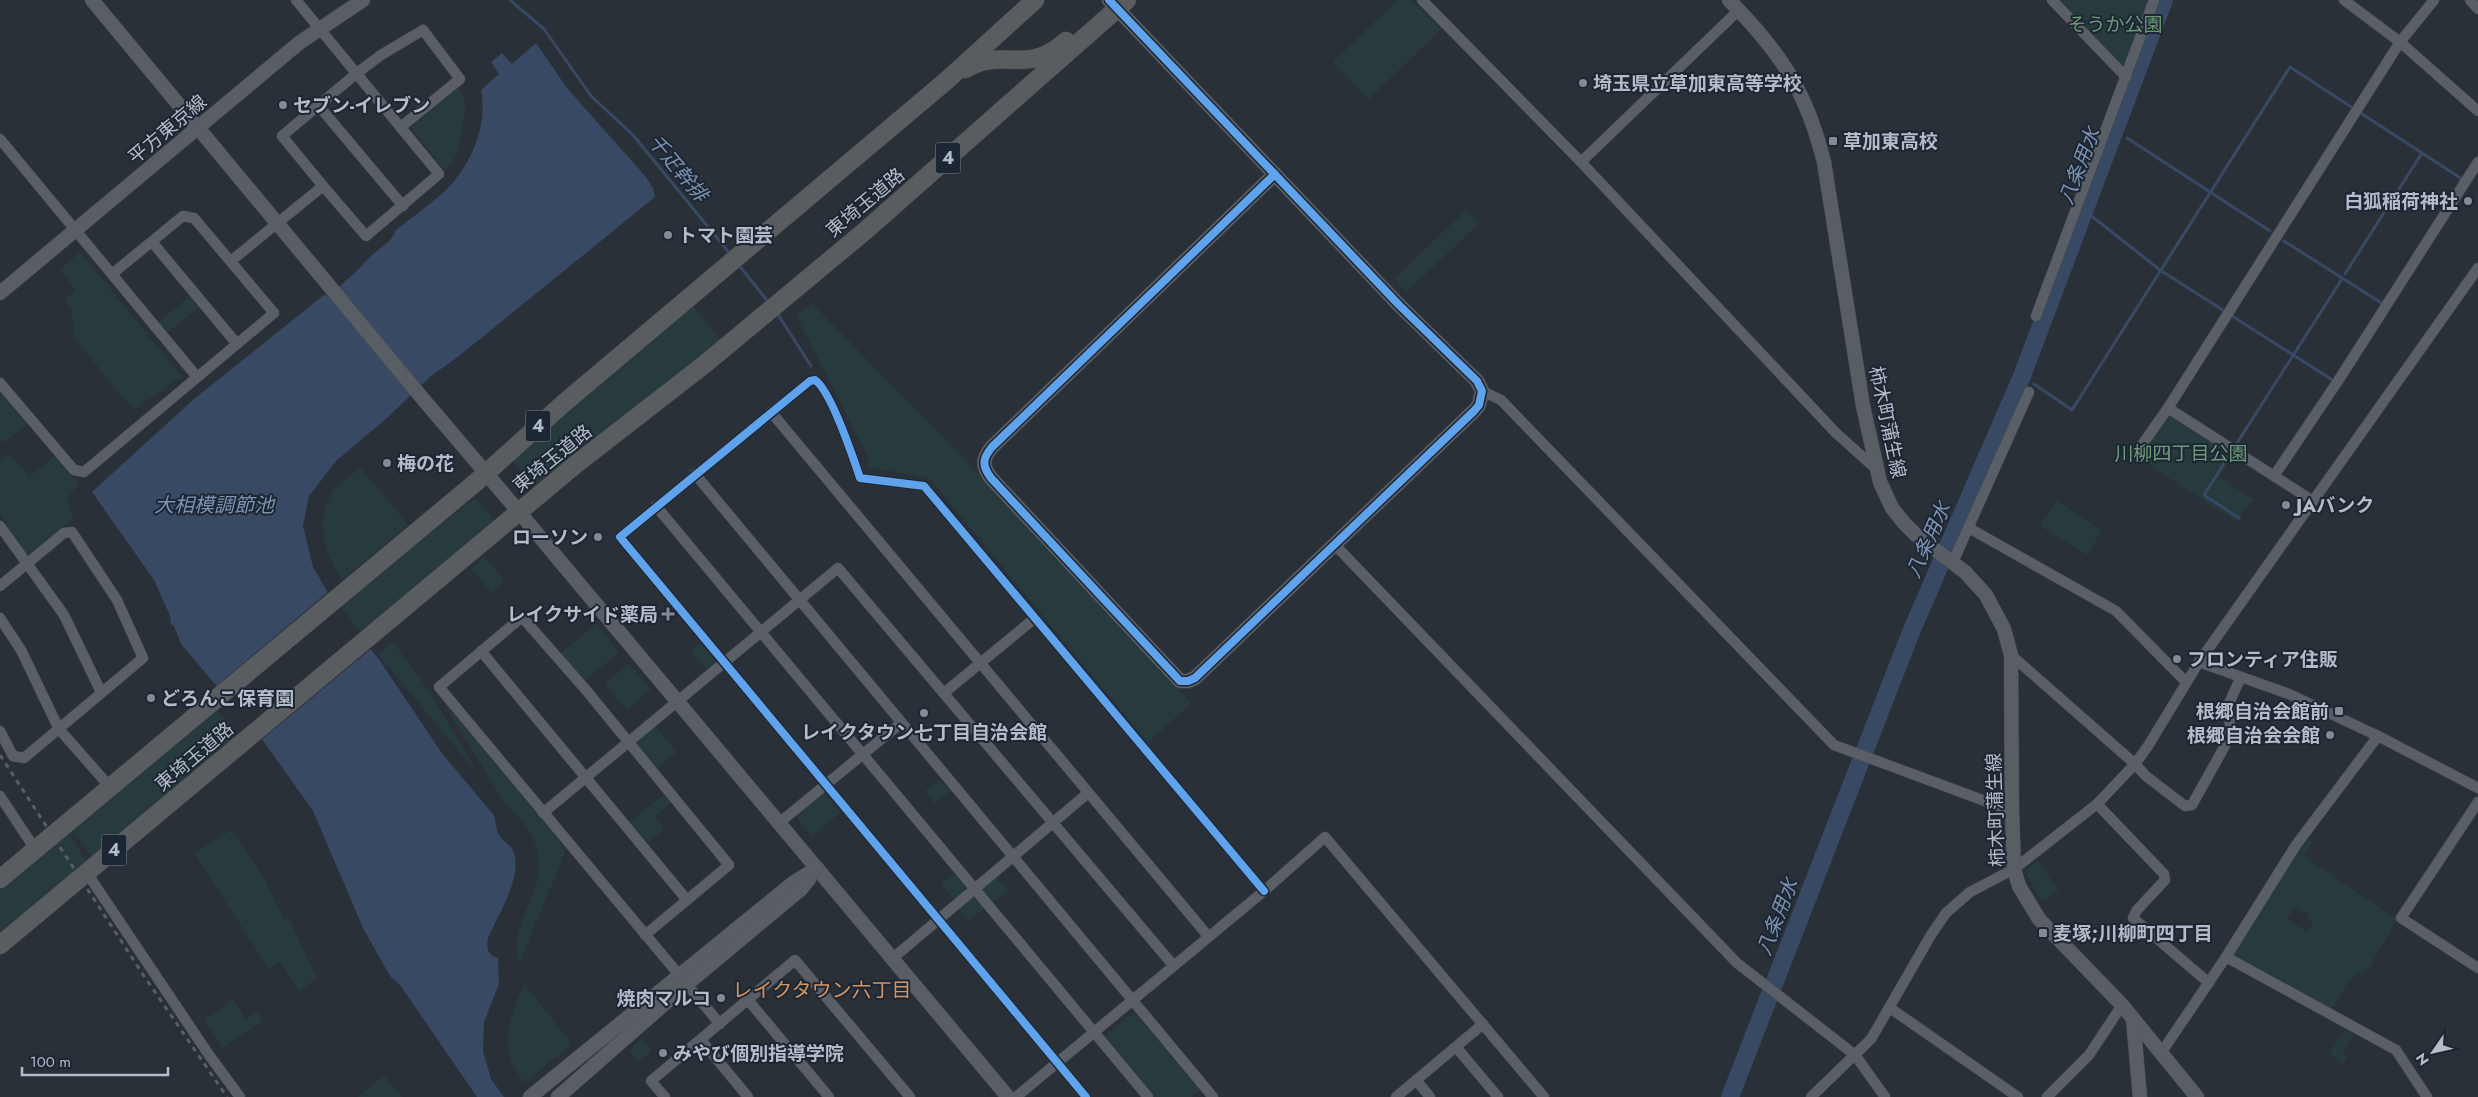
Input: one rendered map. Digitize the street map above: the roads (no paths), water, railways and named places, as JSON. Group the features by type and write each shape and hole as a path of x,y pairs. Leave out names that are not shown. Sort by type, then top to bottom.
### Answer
{"highway":[{"name":"東埼玉道路","path":"0,879 486,473 564,403 946,81 1035,0"},
{"name":"東埼玉道路","path":"0,945 575,465 705,364 772,308 921,182 1118,3"},
{"name":"4","path":"946,81 968,67 990,59 1028,61 1041,58 1057,50 1091,20 1118,3"}],"street":[{"path":"92,0 423,399 1008,1097"},
{"path":"296,0 320,28 357,73 402,126 440,174 366,236 282,136 357,73 381,55 422,30 460,79 402,126"},
{"name":"平方東京線","path":"0,293 299,43 363,0"},
{"path":"1422,0 1581,162 1836,433 1875,468"},
{"path":"2052,0 2126,77"},
{"path":"2036,316 2154,0"},
{"path":"2344,0 2400,42 2478,111"},
{"path":"2137,452 2168,408 2400,42 2434,0"},
{"path":"2470,0 2478,9"},
{"path":"1118,3 1275,174 1429,336 1477,381 1482,391 1501,400 1834,745 2012,811"},
{"path":"1581,162 1734,5"},
{"name":"柿木町蒲生線","path":"1734,5 1769,42 1795,80 1816,133 1824,162 1863,406 1875,468 1892,508 1916,535 1951,560 1986,595 2004,629 2011,655 2014,869 2019,886 2039,919 2122,1005 2197,1097"},
{"path":"318,105 403,206"},
{"path":"0,139 198,377"},
{"path":"2274,476 2338,381 2478,162"},
{"path":"1275,174 992,448 984,458 983,464 992,478 1180,681 1188,682 1195,678 1474,411 1479,405 1482,391"},
{"path":"230,261 323,186"},
{"path":"0,383 74,470 84,472 274,313 194,218 183,216 112,274"},
{"path":"152,242 237,344"},
{"path":"1811,1097 1872,1039 1931,935 1946,913 1970,892 2014,869 2097,804 2135,764 2161,726 2199,662 2478,268"},
{"path":"1086,1097 620,537 771,412 810,381 814,380 820,384 850,447 860,478 924,486 1264,891"},
{"path":"1951,560 1969,528 2029,392"},
{"path":"2168,408 2313,501"},
{"path":"771,412 1208,936"},
{"path":"695,474 1213,1097"},
{"path":"656,506 1148,1097"},
{"path":"0,526 64,615 101,692"},
{"path":"1969,528 2116,611 2186,682"},
{"path":"0,586 27,566 64,533 72,532 117,600 143,658 24,758 13,756 0,731"},
{"path":"1334,544 1736,963 1855,1055 1885,1097"},
{"path":"543,813 838,568 1173,965"},
{"path":"646,935 729,865 628,741 522,616 439,687 720,1024"},
{"path":"0,618 21,650 59,729 110,787"},
{"path":"944,693 1036,618"},
{"path":"481,651 687,900"},
{"path":"2011,655 2135,764 2146,776 2185,806 2192,805 2227,742 2229,703 2240,678"},
{"path":"2199,662 2290,694 2378,736 2478,788"},
{"path":"779,824 901,723"},
{"path":"2161,1053 2226,958 2296,845 2378,736"},
{"path":"893,958 1088,793"},
{"path":"0,796 36,849"},
{"path":"2478,802 2400,918 2478,968"},
{"path":"2097,804 2164,874 2165,880 2137,910 2133,918 2209,983"},
{"path":"1016,1097 1131,999 1264,891 1325,837 1544,1097"},
{"path":"530,1097 545,1091 683,980 801,889 817,868"},
{"path":"87,873 209,1055 240,1097"},
{"path":"2226,958 2396,1050 2427,1097"},
{"path":"665,1097 651,1081 795,960 910,1097"},
{"path":"545,1091 562,1096 683,980"},
{"path":"748,1000 828,1097"},
{"path":"2047,1097 2089,1055 2122,1005"},
{"path":"1890,1008 2018,1097"},
{"path":"2133,1019 2140,1097"},
{"path":"1396,1097 1483,1024"},
{"path":"701,1040 748,1097"},
{"path":"1456,1047 1498,1097"},
{"path":"1416,1080 1430,1097"}],"water":[{"name":"大相模調節池","path":"536,43 567,88 646,177 653,188 655,197 459,356 431,376 388,417 336,461 309,496 303,526 313,567 328,593 380,661 441,752 493,814 499,835 511,847 514,853 516,863 512,885 487,944 489,953 498,958 499,984 484,1022 483,1051 491,1079 504,1097 477,1097 400,985 390,976 363,928 313,811 264,742 181,644 154,580 92,492 194,399 324,295 328,296 339,287 388,242 396,230 450,186 468,160 478,138 482,114 481,90 499,74 491,62 502,53 512,64"}],"waterway":[{"name":"千疋幹排","path":"510,0 544,29 591,96 633,135 731,255"},
{"name":"八条用水","path":"1730,1097 1911,632 2022,376 2164,0"},
{"path":"2034,384 2072,410 2290,67 2422,153 2345,274"},
{"name":"八条用水","path":"2115,130 2118,133"},
{"path":"2127,138 2270,231"},
{"path":"2422,153 2462,179 2461,181"},
{"path":"2084,210 2160,270 2334,381 2335,379"},
{"path":"2284,241 2383,304"},
{"name":"千疋幹排","path":"738,264 770,304"},
{"path":"2237,443 2342,279"},
{"name":"千疋幹排","path":"777,313 811,366"},
{"path":"2022,376 2029,381"},
{"path":"2230,454 2204,495 2239,518"}],"railway":[{"path":"0,755 144,976 227,1097"}],"place":[{"name":"埼玉県立草加東高等学校","path":"1583,83"},
{"name":"セブン-イレブン","path":"283,105"},
{"name":"草加東高校","path":"1833,141"},
{"name":"白狐稲荷神社","path":"2468,201"},
{"name":"トマト園芸","path":"668,235"},
{"name":"梅の花","path":"387,463"},
{"name":"JAバンク","path":"2286,505"},
{"name":"ローソン","path":"598,537"},
{"name":"レイクサイド薬局","path":"668,614"},
{"name":"フロンティア住販","path":"2177,659"},
{"name":"どろんこ保育園","path":"151,698"},
{"name":"根郷自治会館前","path":"2339,711"},
{"name":"レイクタウン七丁目自治会館","path":"924,713"},
{"name":"根郷自治会会館","path":"2330,735"},
{"name":"麦塚;川柳町四丁目","path":"2043,933"},
{"name":"焼肉マルコ","path":"721,998"},
{"name":"みやび個別指導学院","path":"663,1053"}],"district":[{"name":"レイクタウン六丁目","path":"822,990"}],"park label":[{"name":"そうか公園","path":"2115,24"},
{"name":"川柳四丁目公園","path":"2181,453"}]}
